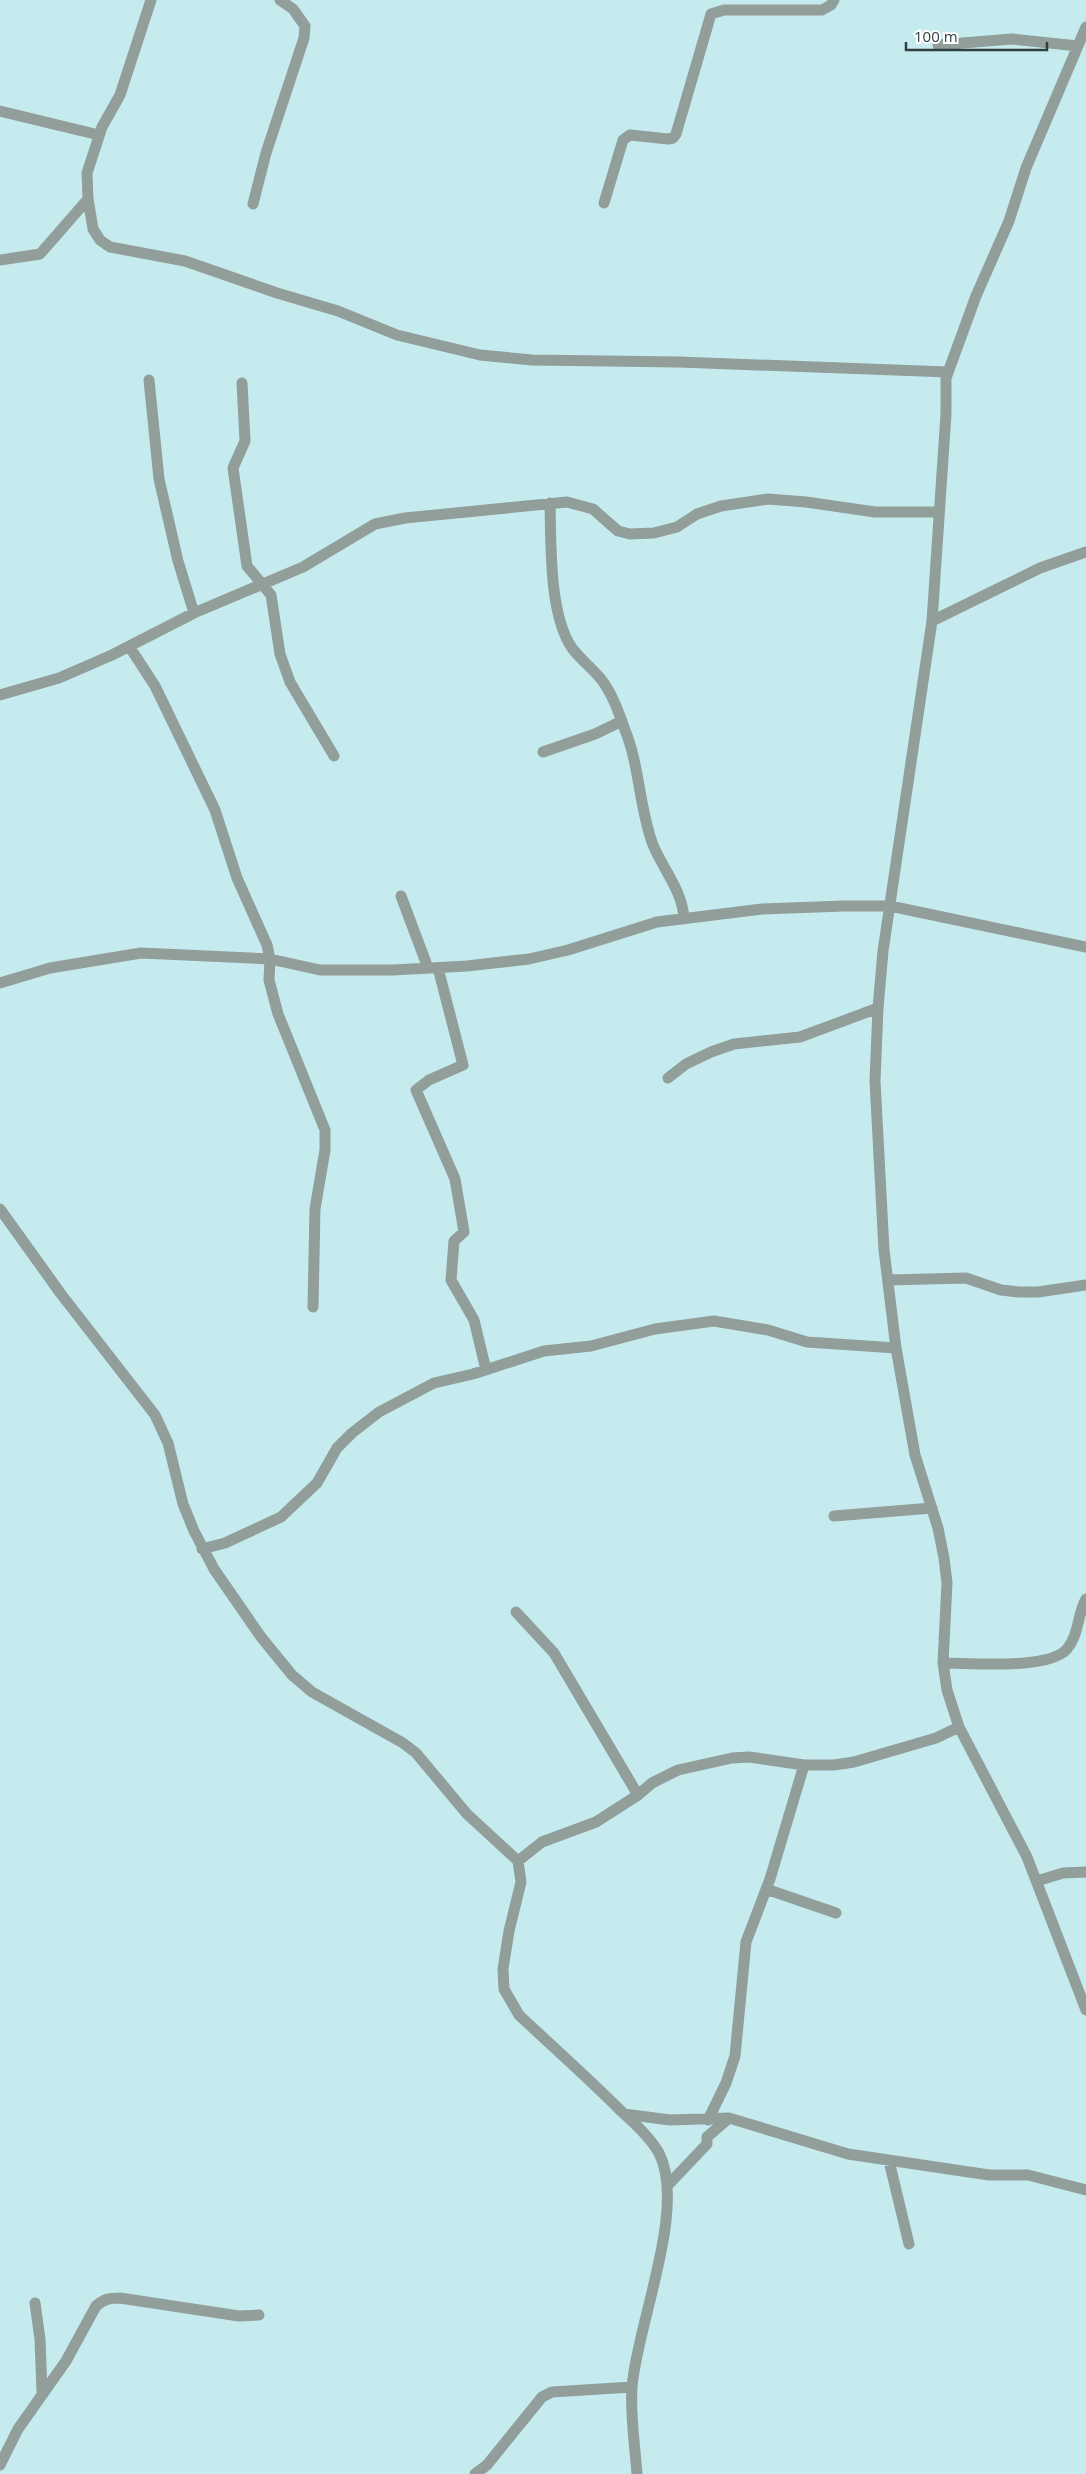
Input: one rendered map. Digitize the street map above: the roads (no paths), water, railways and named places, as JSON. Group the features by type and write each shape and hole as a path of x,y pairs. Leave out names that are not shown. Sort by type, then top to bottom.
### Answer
{"street":[{"path":"150,0 120,95 99,135 87,173 88,200 93,230 100,240 110,247 185,261 277,294 338,311 397,335 480,355 532,360 679,362 948,372"},
{"path":"253,204 266,153 304,38 305,26 293,9 280,0"},
{"path":"604,203 623,140 630,135 668,139 673,138 676,134 710,14 724,10 822,10 831,5 834,0"},
{"path":"1086,27 1026,168 1009,221 976,296 948,372 932,621 916,720 907,800 883,951 875,1081 878,1154 888,1280 896,1348 915,1455 938,1528 947,1583 944,1664 947,1690 959,1727 994,1791 1037,1881 1086,2010"},
{"path":"938,45 1012,39 1078,46"},
{"path":"0,111 99,135"},
{"path":"0,260 40,254 88,200"},
{"path":"149,380 158,479 178,561 194,613"},
{"path":"242,383 245,441 233,468 247,566 271,595 280,654 290,682 334,756"},
{"path":"0,695 59,678 194,613 303,566 375,524 405,518 567,502 592,510 618,530 630,534 654,533 676,527 697,514 721,506 768,499 894,513 938,512"},
{"path":"550,503 553,567 558,613 563,630 572,649 602,681 622,721 635,761 653,844 679,895 684,918"},
{"path":"932,621 1040,568 1086,552"},
{"path":"128,646 155,686 215,810 237,878 261,929 270,959 269,980 278,1014 325,1130 325,1150 315,1208 312,1307"},
{"path":"543,752 595,734 622,721"},
{"path":"401,896 433,968 463,1065 429,1080 416,1090 455,1179 464,1232 454,1241 451,1280 474,1320 486,1370"},
{"path":"0,983 50,968 141,953 270,959 320,970 433,968 529,959 568,950 657,922 762,909 890,906 1086,947"},
{"path":"668,1078 686,1064 710,1052 734,1044 800,1037 878,1008"},
{"path":"0,1209 163,1428 183,1504 202,1549 246,1616 292,1675 312,1692 403,1743 416,1753 467,1814 518,1861 522,1882 509,1931 503,1969 504,1989 519,2015 649,2139 659,2154 668,2185 663,2238 642,2325 632,2387 631,2410 637,2474"},
{"path":"888,1280 966,1278 1001,1290 1019,1292 1038,1292 1086,1286"},
{"path":"202,1549 225,1543 281,1517 317,1483 337,1448 379,1412 434,1382 486,1370 544,1351 591,1346 656,1329 714,1321 768,1330 807,1342 896,1348"},
{"path":"834,1516 932,1508"},
{"path":"944,1664 1040,1662 1057,1656 1066,1650 1071,1643 1086,1599"},
{"path":"516,1612 554,1653 638,1795"},
{"path":"518,1861 542,1842 596,1822 638,1795 664,1775 732,1758 749,1757 804,1765 834,1765 854,1762 936,1738 959,1727"},
{"path":"708,2120 726,2083 735,2056 746,1942 766,1889 804,1765"},
{"path":"1037,1881 1063,1873 1086,1872"},
{"path":"766,1889 836,1912"},
{"path":"624,2114 670,2120 730,2118 848,2154 989,2175 1028,2175 1086,2190"},
{"path":"668,2185 707,2144 707,2136 730,2118"},
{"path":"889,2161 909,2244"},
{"path":"5,2474 0,2466 18,2428 66,2361 96,2306 110,2298 161,2303 204,2312 239,2316 259,2315"},
{"path":"36,2304 40,2339 42,2392"},
{"path":"476,2474 487,2466 542,2397 552,2392 632,2387"}]}
